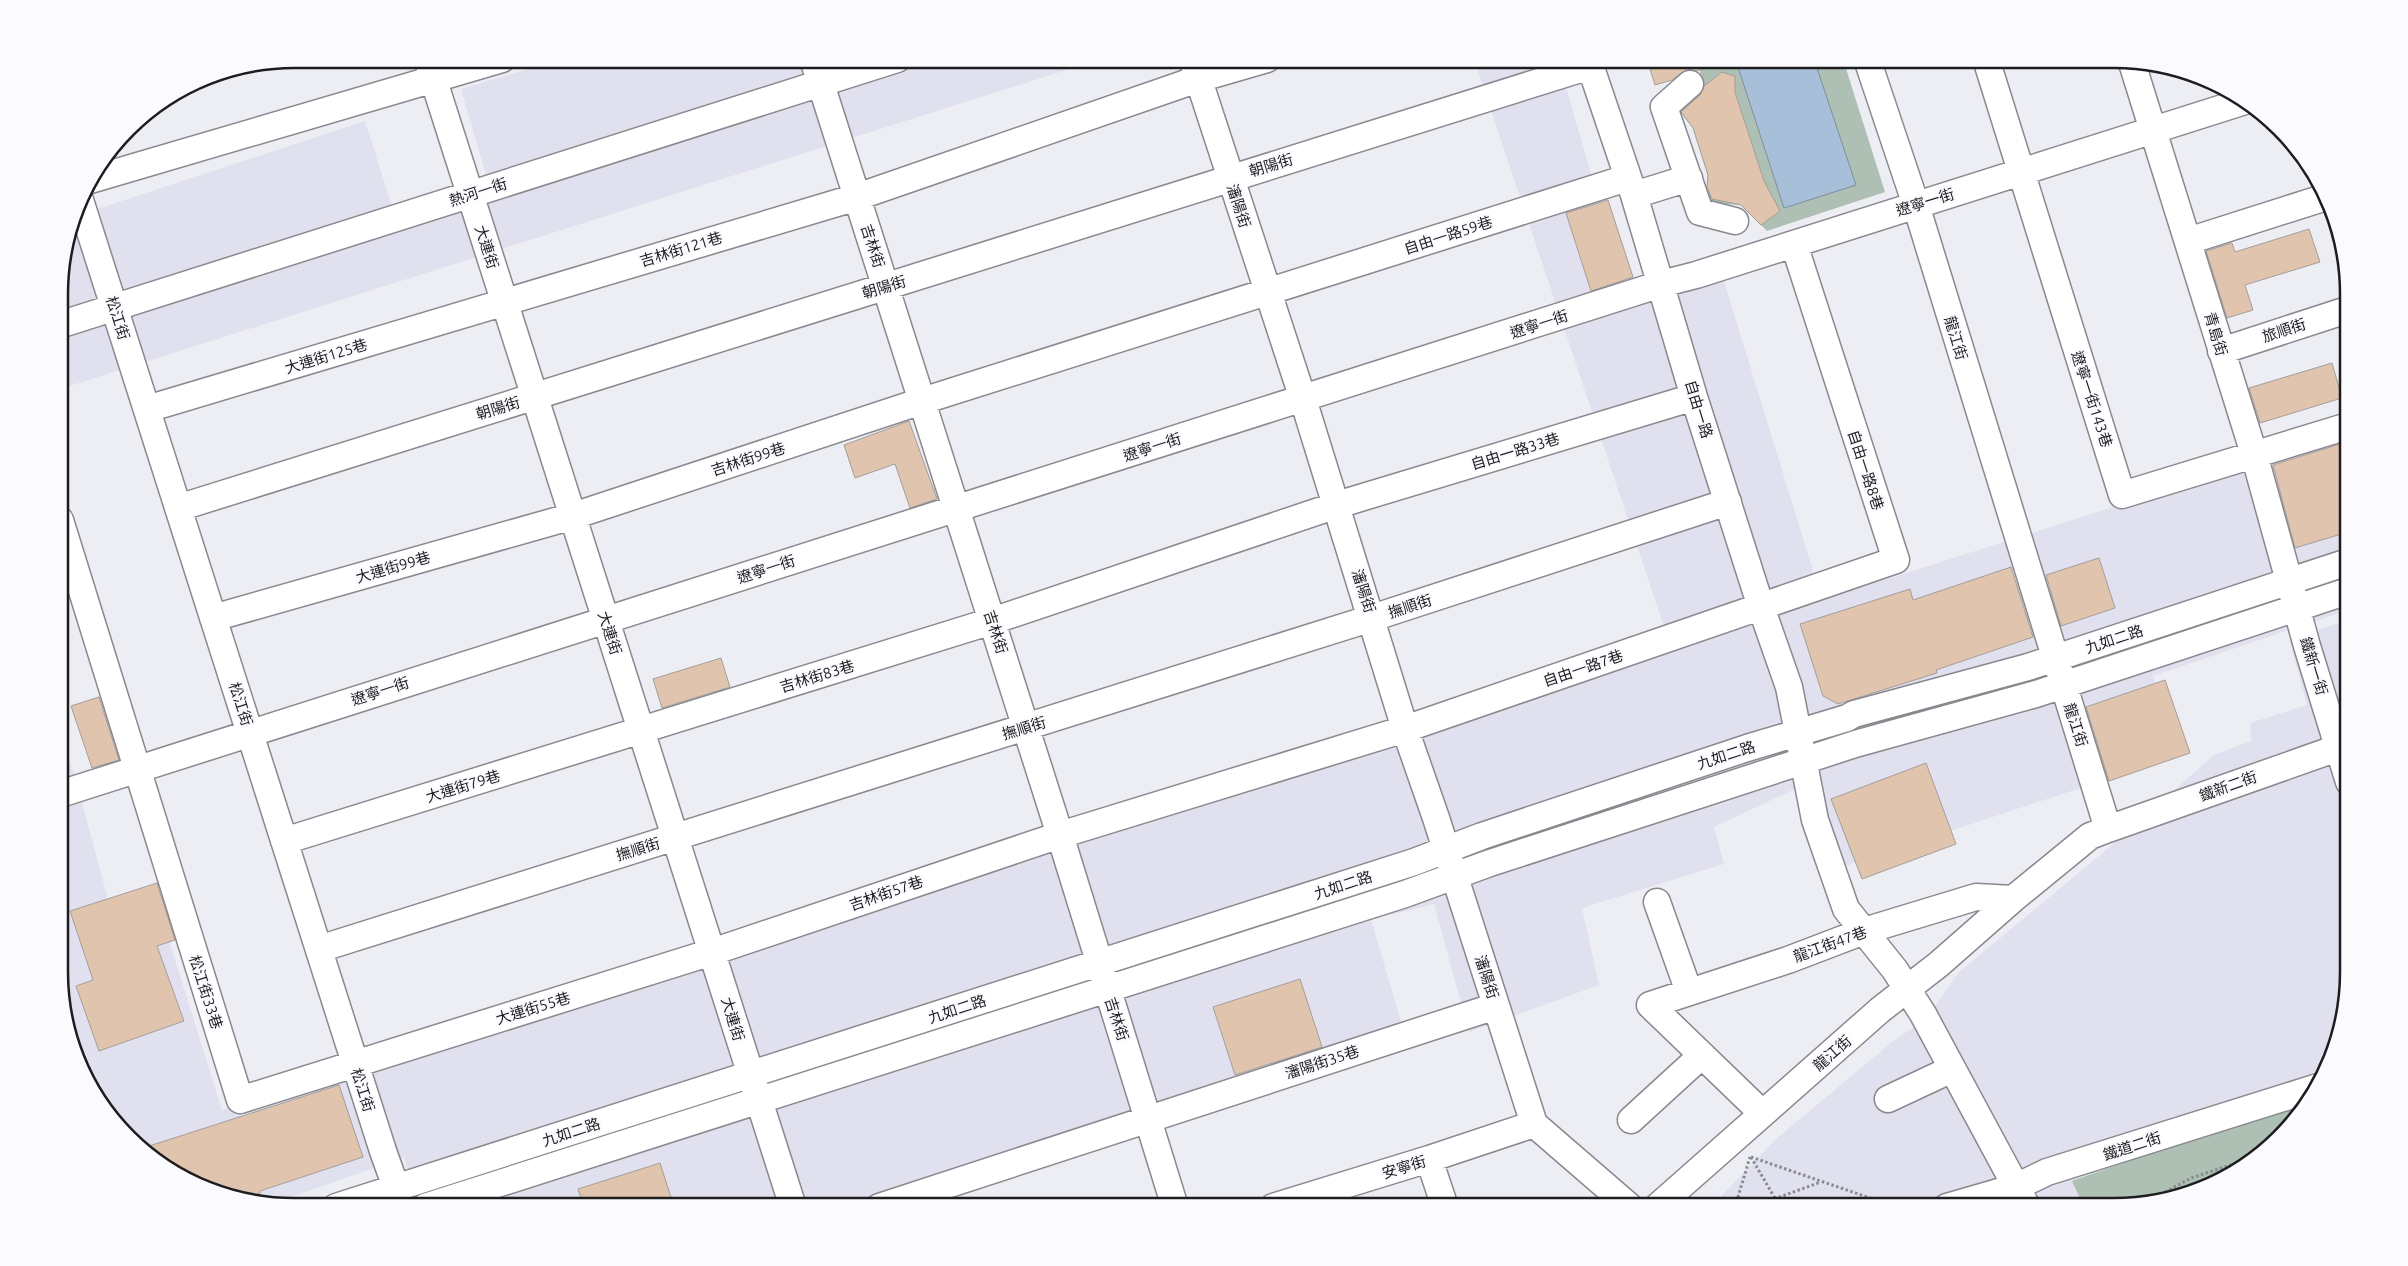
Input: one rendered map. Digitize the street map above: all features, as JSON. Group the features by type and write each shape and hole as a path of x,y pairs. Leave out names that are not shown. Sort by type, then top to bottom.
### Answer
{"street":[{"name":"熱河一街","path":"68,322 470,194 817,71 837,68"},
{"name":"朝陽街","path":"178,508 1230,178 1570,68"},
{"name":"自由一路","path":"1591,68 1631,186 1694,397 1761,607 1789,686 1816,820 1846,909 1895,970 1923,1014 2021,1197"},
{"name":"龍江街","path":"1667,1198 1762,1113 2014,899 2090,836 2108,829 1916,205 1870,68"},
{"path":"1989,68 2020,172"},
{"name":"青島街","path":"2134,68 2254,454 2298,606"},
{"path":"101,176 431,69"},
{"name":"大連街","path":"431,69 790,1198"},
{"name":"瀋陽街","path":"1195,69 1337,505 1405,729 1455,876 1534,1124"},
{"name":"吉林街121巷","path":"505,302 857,197 1195,69"},
{"name":"吉林街","path":"817,71 1060,834 1172,1198"},
{"path":"1690,84 1664,107 1700,212 1735,221"},
{"name":"遼寧一街","path":"68,791 136,768 1661,284 1794,244 2236,104"},
{"name":"遼寧一街143巷","path":"2020,172 2122,495 2254,454"},
{"name":"自由一路59巷","path":"922,401 1268,293 1631,186 1689,178"},
{"path":"2188,241 2319,199"},
{"name":"松江街","path":"84,211 399,1198"},
{"name":"自由一路8巷","path":"1761,607 1896,560 1794,244"},
{"name":"大連街125巷","path":"147,409 505,302"},
{"name":"旅順街","path":"2221,351 2340,312"},
{"name":"自由一路33巷","path":"992,620 1337,505 1694,397"},
{"name":"吉林街99巷","path":"573,516 922,401"},
{"path":"2254,454 2340,428"},
{"name":"撫順街","path":"319,949 1026,728 1728,502"},
{"name":"大連街99巷","path":"213,618 573,516"},
{"path":"68,546 136,768"},
{"name":"九如二路","path":"399,1198 750,1075 1446,850 1798,732 1847,718 1854,714 2055,658 2340,564"},
{"name":"九如二路","path":"452,1198 1107,990 1855,744 2063,685 2340,593"},
{"name":"鐵新一街","path":"2298,606 2307,646 2340,735"},
{"name":"自由一路7巷","path":"1060,834 1405,729 1761,607"},
{"name":"吉林街83巷","path":"641,731 992,620"},
{"name":"大連街79巷","path":"284,841 641,731"},
{"name":"鐵新二街","path":"2108,829 2340,747"},
{"name":"松江街33巷","path":"136,768 240,1100 355,1063"},
{"name":"吉林街57巷","path":"712,952 1060,834"},
{"name":"龍江街47巷","path":"1702,1055 1650,1005 1864,931 1976,897 2014,899"},
{"path":"1657,902 1689,992"},
{"name":"大連街55巷","path":"355,1063 712,952"},
{"name":"瀋陽街35巷","path":"907,1198 1496,1006"},
{"path":"1631,1120 1702,1055 1762,1113"},
{"path":"1888,1099 1952,1069"},
{"name":"鐵道二街","path":"2021,1197 2048,1172 2307,1091"},
{"path":"1534,1124 1620,1198"},
{"name":"安寧街","path":"1302,1198 1534,1124"},
{"path":"1429,1159 1442,1198"}],"path":[{"path":"1750,1157 1869,1198"},
{"path":"1750,1157 1773,1198"},
{"path":"1738,1198 1750,1157"},
{"path":"2163,1193 2191,1178 2233,1164"},
{"path":"1777,1198 1822,1182"}],"shaded area":[{"path":"531,68 1073,68 68,386 69,264 75,235 83,214 365,121 392,206 486,175 461,89"},
{"path":"1477,68 1561,68 1629,307 1723,278 1822,600 2340,435 2340,613 2153,676 2186,753 1839,868 1816,779 1714,827 1724,864 1582,908 1599,985 1469,1032 1434,904 1371,920 1403,1028 870,1198 416,1198 404,1157 289,1198 264,1197 235,1191 207,1181 181,1168 156,1152 134,1132 114,1110 98,1085 85,1059 75,1031 68,987 68,756 112,914 156,899 222,1110 1156,816 1672,651"},
{"path":"2340,623 2340,987 2333,1031 2323,1059 2310,1085 2294,1110 2274,1132 2252,1152 2214,1175 2173,1191 2144,1197 1720,1198 1777,1138 1892,1042 1927,1018 1958,973 2106,850 2214,755 2251,741 2250,723 2307,705 2289,639"}],"green space":[{"path":"1700,68 1846,68 1885,192 1767,231 1741,205 1706,203 1708,175 1693,128 1677,108 1699,90"},
{"path":"2300,1101 2274,1132 2252,1152 2214,1175 2173,1191 2144,1197 2080,1198 2072,1181"}],"water":[{"path":"1738,68 1817,68 1856,185 1784,208"}],"building":[{"path":"1650,68 1707,68 1697,71 1687,69 1672,80 1655,85"},
{"path":"1722,72 1735,76 1735,92 1764,181 1780,211 1761,225 1741,205 1712,199 1707,187 1708,175 1693,128 1681,112 1700,95 1704,86"},
{"path":"1608,200 1633,277 1591,291 1566,213"},
{"path":"2309,229 2320,262 2245,285 2253,310 2227,318 2206,251 2232,243 2235,252"},
{"path":"2332,363 2340,391 2340,399 2260,423 2249,388"},
{"path":"909,421 937,499 910,508 895,464 855,478 844,445"},
{"path":"2340,444 2340,534 2295,548 2273,465"},
{"path":"2099,558 2115,608 2061,626 2046,575"},
{"path":"2011,567 2033,637 1936,670 1937,673 1838,704 1823,696 1800,624 1910,589 1913,600"},
{"path":"721,658 730,687 662,708 653,679"},
{"path":"2165,680 2190,753 2109,781 2086,707"},
{"path":"99,697 119,760 92,768 71,706"},
{"path":"1926,763 1956,844 1862,879 1831,799"},
{"path":"157,883 175,940 157,946 184,1021 99,1051 76,986 93,980 70,911"},
{"path":"1300,979 1322,1047 1235,1075 1213,1007"},
{"path":"339,1085 363,1157 260,1191 260,1193 255,1195 235,1191 194,1175 168,1160 149,1146"},
{"path":"660,1163 671,1198 581,1198 578,1189"}]}
